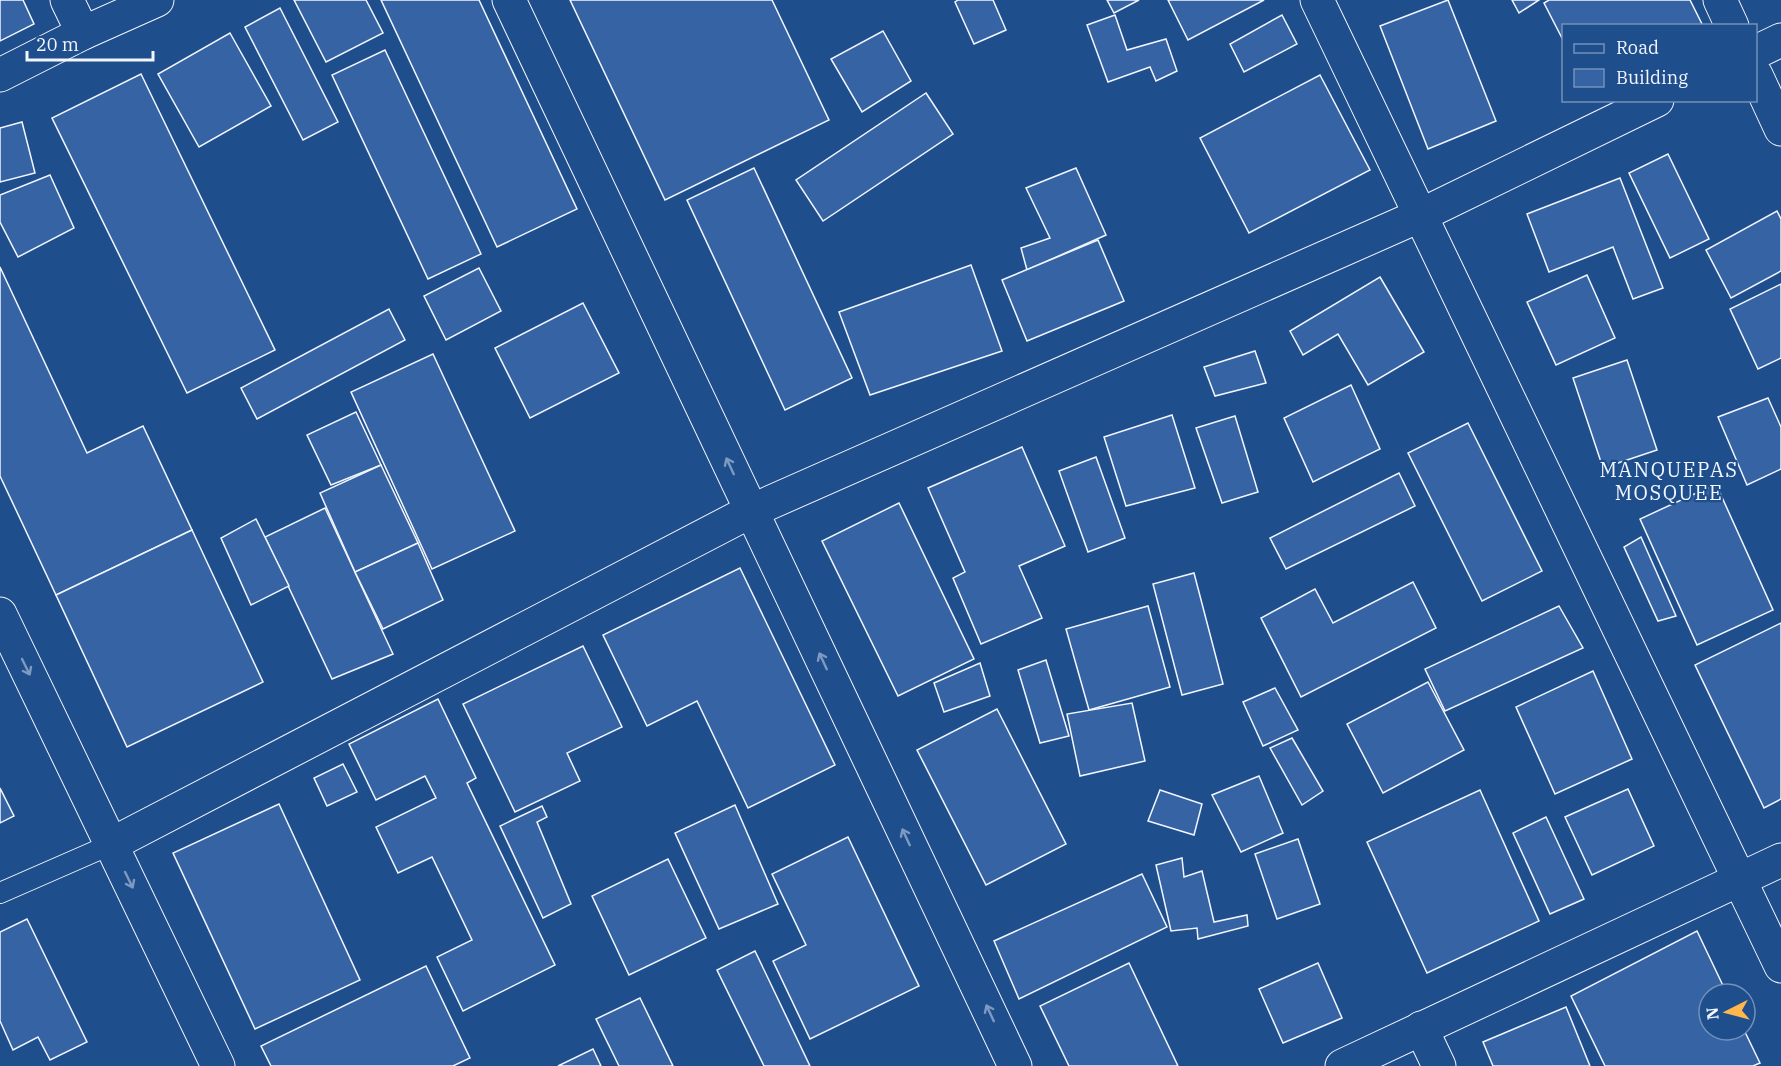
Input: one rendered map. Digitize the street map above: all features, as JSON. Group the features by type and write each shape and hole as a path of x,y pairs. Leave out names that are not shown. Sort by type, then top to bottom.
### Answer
{"street":[{"path":"67,0 83,33"},
{"path":"0,75 83,33 157,0"},
{"path":"509,0 1015,1066"},
{"path":"1317,0 1781,966"},
{"path":"1720,0 1731,24"},
{"path":"1757,51 1781,40"},
{"path":"1757,79 1781,129"},
{"path":"111,844 751,511 1419,216 1653,102"},
{"path":"0,614 218,1066"},
{"path":"1342,1066 1781,860"},
{"path":"1421,1028 1439,1066"}],"lane":[{"path":"0,893 111,844"}],"building":[{"path":"0,0 23,0 34,24 0,41"},
{"path":"294,0 366,0 383,33 326,62"},
{"path":"381,0 479,0 577,209 497,247"},
{"path":"570,0 772,0 829,120 665,200"},
{"path":"958,0 993,0 1006,30 974,44 955,2"},
{"path":"1107,0 1139,0 1114,13"},
{"path":"1168,0 1264,0 1188,40"},
{"path":"1448,0 1496,121 1428,149 1380,26"},
{"path":"1512,0 1539,0 1519,13"},
{"path":"1549,0 1690,0 1702,24 1562,24 1562,38 1544,3"},
{"path":"280,8 338,122 303,140 245,27"},
{"path":"1115,15 1127,50 1166,39 1177,71 1156,81 1150,67 1108,82 1087,25"},
{"path":"1282,15 1297,44 1244,72 1230,44"},
{"path":"883,31 911,81 862,112 831,59"},
{"path":"230,33 271,106 199,147 158,74"},
{"path":"385,50 481,254 428,279 332,75"},
{"path":"141,74 275,350 187,393 52,118"},
{"path":"1320,75 1370,170 1249,233 1200,138"},
{"path":"926,93 953,134 823,221 796,180"},
{"path":"22,122 35,173 0,182 0,128"},
{"path":"1668,154 1709,239 1670,258 1629,173"},
{"path":"754,168 852,378 785,410 687,200"},
{"path":"1076,168 1106,235 1027,270 1021,248 1050,238 1026,188"},
{"path":"50,175 74,228 18,257 0,222 0,195"},
{"path":"1620,178 1663,288 1633,299 1613,247 1549,272 1527,214"},
{"path":"1777,211 1781,219 1781,271 1731,298 1706,250"},
{"path":"1098,240 1124,301 1027,341 1002,280"},
{"path":"971,265 1002,351 870,395 839,312"},
{"path":"0,267 87,453 143,426 192,530 56,595 0,476"},
{"path":"479,268 501,311 446,340 424,296"},
{"path":"1587,275 1615,338 1556,365 1527,302"},
{"path":"1380,277 1424,352 1368,385 1338,334 1303,355 1290,331"},
{"path":"1781,284 1781,358 1758,369 1730,309"},
{"path":"583,303 619,373 530,418 495,348"},
{"path":"389,309 405,340 257,419 241,388"},
{"path":"1255,351 1266,383 1215,396 1204,367"},
{"path":"433,354 515,531 432,569 351,392"},
{"path":"1627,360 1657,450 1603,468 1573,378"},
{"path":"1351,385 1380,449 1313,482 1284,418"},
{"path":"1768,398 1781,427 1781,469 1747,485 1718,417"},
{"path":"356,412 381,465 331,485 307,435"},
{"path":"1172,415 1195,488 1126,506 1104,437"},
{"path":"1235,416 1258,492 1222,503 1196,428"},
{"path":"1468,423 1542,571 1482,601 1408,453"},
{"path":"1022,447 1065,546 1019,566 1042,618 981,644 953,578 965,572 928,488"},
{"path":"1096,457 1125,538 1088,552 1059,471"},
{"path":"381,465 418,543 355,572 320,493"},
{"path":"1399,473 1415,506 1286,569 1270,538"},
{"path":"1716,484 1773,610 1697,645 1640,519"},
{"path":"899,503 974,659 898,696 822,541"},
{"path":"325,508 393,654 332,679 265,537"},
{"path":"256,519 289,586 251,605 221,538"},
{"path":"192,530 263,682 127,747 56,595"},
{"path":"1641,537 1676,616 1658,621 1624,547"},
{"path":"418,543 443,600 383,629 355,572"},
{"path":"740,568 835,765 748,808 697,701 647,726 603,635"},
{"path":"1194,573 1223,684 1182,695 1153,584"},
{"path":"1413,582 1436,628 1301,697 1261,618 1315,589 1333,623"},
{"path":"1148,606 1170,687 1089,710 1066,629"},
{"path":"1559,606 1583,648 1445,711 1425,669"},
{"path":"1781,623 1781,799 1764,808 1695,665"},
{"path":"583,646 622,727 567,753 580,781 515,812 463,704"},
{"path":"1046,660 1069,736 1040,743 1018,670"},
{"path":"980,663 990,696 944,712 934,683"},
{"path":"1593,671 1632,759 1555,794 1516,707"},
{"path":"1428,682 1464,750 1383,793 1347,724"},
{"path":"1275,688 1298,730 1263,746 1243,702"},
{"path":"438,699 476,778 467,783 555,965 463,1011 437,957 472,940 432,857 398,873 376,827 436,798 425,776 376,800 349,744"},
{"path":"1132,703 1145,761 1080,776 1067,714"},
{"path":"997,709 1066,844 986,885 917,750"},
{"path":"1292,738 1323,791 1302,805 1270,748"},
{"path":"343,764 357,792 327,806 314,778"},
{"path":"1259,776 1283,833 1241,852 1212,795"},
{"path":"0,788 14,816 0,823"},
{"path":"1628,789 1654,846 1592,875 1565,817"},
{"path":"1160,790 1202,804 1194,835 1148,821"},
{"path":"1480,790 1539,921 1427,973 1367,842"},
{"path":"279,804 360,980 255,1029 173,853"},
{"path":"735,805 778,904 719,929 675,833"},
{"path":"542,806 547,817 537,822 571,904 543,918 500,826"},
{"path":"1546,817 1584,899 1550,914 1513,833"},
{"path":"848,837 919,986 810,1039 773,961 806,945 772,874"},
{"path":"1298,839 1320,904 1277,919 1255,854"},
{"path":"1182,858 1184,877 1202,871 1214,922 1247,915 1248,926 1198,939 1197,928 1171,931 1156,865"},
{"path":"668,859 706,938 629,975 592,896"},
{"path":"1142,874 1167,927 1019,999 994,941"},
{"path":"27,919 87,1042 50,1060 38,1037 13,1050 0,1021 0,932"},
{"path":"1697,931 1721,982 1697,982 1697,1042 1750,1042 1760,1063 1753,1066 1605,1066 1571,996"},
{"path":"755,951 810,1066 764,1066 717,970"},
{"path":"1129,963 1178,1066 1069,1066 1040,1006"},
{"path":"1318,963 1342,1018 1283,1043 1259,989"},
{"path":"426,966 470,1058 453,1066 271,1066 261,1046"},
{"path":"640,998 673,1066 619,1066 596,1019"},
{"path":"1566,1007 1590,1066 1493,1066 1483,1042"},
{"path":"593,1049 601,1066 558,1066"}],"district":[{"name":"MANQUEPAS MOSQUEE","path":"1669,480"}]}
